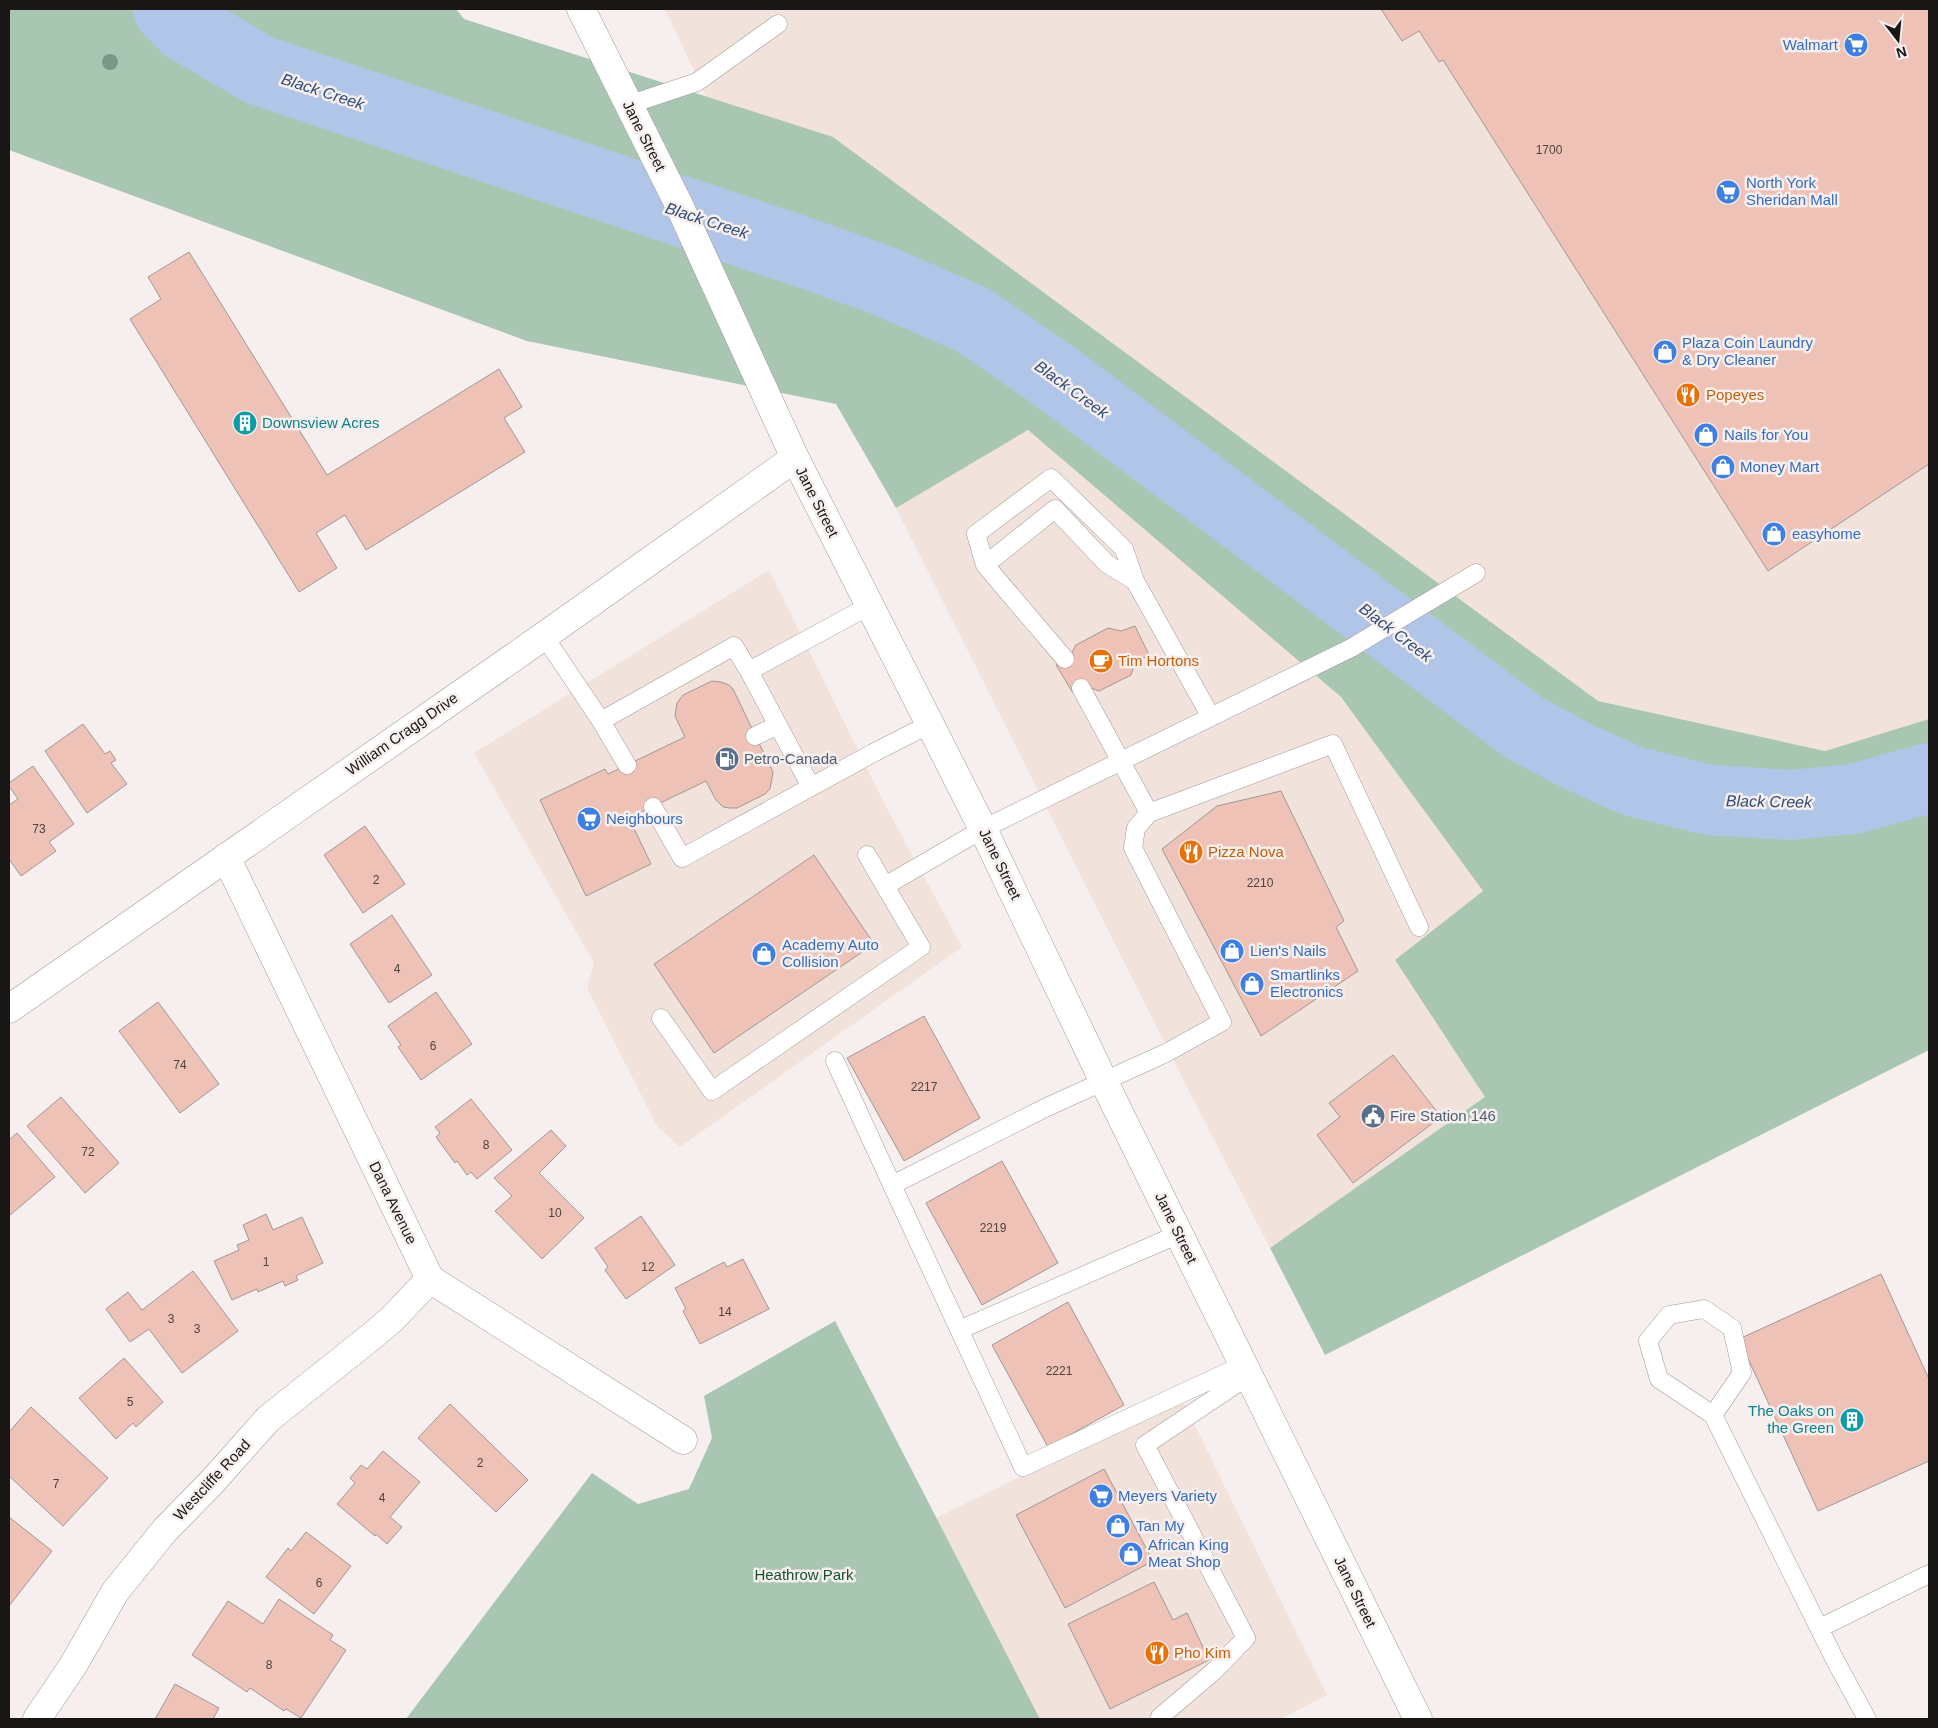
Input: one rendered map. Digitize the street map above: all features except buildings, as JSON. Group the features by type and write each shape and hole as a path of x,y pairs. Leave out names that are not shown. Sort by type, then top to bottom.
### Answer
{"street":[{"name":"Jane Street","path":"581,9 679,206 795,458 983,829 1104,1082 1418,1719"},
{"name":"William Cragg Drive","path":"9,1009 544,636 795,458"},
{"name":"Dana Avenue","path":"226,857 430,1279"},
{"path":"430,1279 683,1440"},
{"name":"Westcliffe Road","path":"37,1719 74,1664 115,1592 165,1530 212,1482 268,1419 392,1320 430,1279"}],"lane":[{"path":"628,105 697,82 778,24"},
{"path":"1065,659 985,565 976,534 1051,478 1124,549 1135,581 1211,717"},
{"path":"985,565 1054,509 1107,564 1135,581"},
{"path":"885,886 983,829 1351,648 1476,572"},
{"path":"749,671 869,606"},
{"path":"544,636 601,720 627,765"},
{"path":"601,720 734,646 811,787"},
{"path":"1081,688 1150,813"},
{"path":"653,806 682,858 930,724"},
{"path":"755,736 778,725"},
{"path":"892,1185 1048,1107 1166,1053 1222,1022 1133,848 1136,828 1150,813 1333,744 1419,927"},
{"path":"661,1018 712,1091 921,947 867,855"},
{"path":"835,1061 1023,1467 1246,1370"},
{"path":"959,1330 1179,1234"},
{"path":"1713,1415 1742,1373 1732,1328 1704,1309 1669,1315 1648,1342 1659,1379 1713,1415 1868,1719"},
{"path":"1160,1718 1213,1672 1246,1638 1145,1445 1246,1370"},
{"path":"1820,1628 1929,1574"}],"shaded area":[{"path":"665,9 1929,9 1929,719 1825,751 1598,701 833,137 707,98"},
{"path":"1028,430 1341,697 1483,891 1395,960 1485,1097 1270,1248 896,508"},
{"path":"769,570 884,803 962,947 680,1147 657,1126 587,988 594,963 474,753"},
{"path":"1181,1397 1327,1695 1281,1719 1040,1719 936,1518"}],"green space":[{"path":"9,9 456,9 464,19 833,137 1598,701 1825,751 1929,719 1929,1050 1325,1355 1270,1248 1485,1097 1395,960 1483,891 1341,697 1028,430 896,508 836,404 527,341 9,150"},
{"name":"Heathrow Park","path":"835,1321 1040,1719 406,1719 592,1473 638,1504 689,1489 712,1438 704,1396"}],"waterway":[{"name":"Black Creek","path":"168,9 186,27 259,70 785,246 879,279 973,320 1057,378 1523,727 1577,756 1632,781 1709,800 1790,805 1853,799 1929,778"}],"place":[{"name":"Walmart","path":"1856,45"},
{"name":"North York Sheridan Mall","path":"1728,192"},
{"name":"Plaza Coin Laundry & Dry Cleaner","path":"1665,352"},
{"name":"Popeyes","path":"1688,395"},
{"name":"Downsview Acres","path":"245,423"},
{"name":"Nails for You","path":"1706,435"},
{"name":"Money Mart","path":"1723,467"},
{"name":"easyhome","path":"1774,534"},
{"name":"Tim Hortons","path":"1101,661"},
{"name":"Petro-Canada","path":"727,759"},
{"name":"Neighbours","path":"589,819"},
{"name":"Pizza Nova","path":"1191,852"},
{"name":"Lien's Nails","path":"1232,951"},
{"name":"Academy Auto Collision","path":"764,954"},
{"name":"Smartlinks Electronics","path":"1252,984"},
{"name":"Fire Station 146","path":"1373,1116"},
{"name":"The Oaks on the Green","path":"1852,1420"},
{"name":"Meyers Variety","path":"1101,1496"},
{"name":"Tan My","path":"1118,1526"},
{"name":"African King Meat Shop","path":"1131,1554"},
{"name":"Pho Kim","path":"1157,1653"}]}
